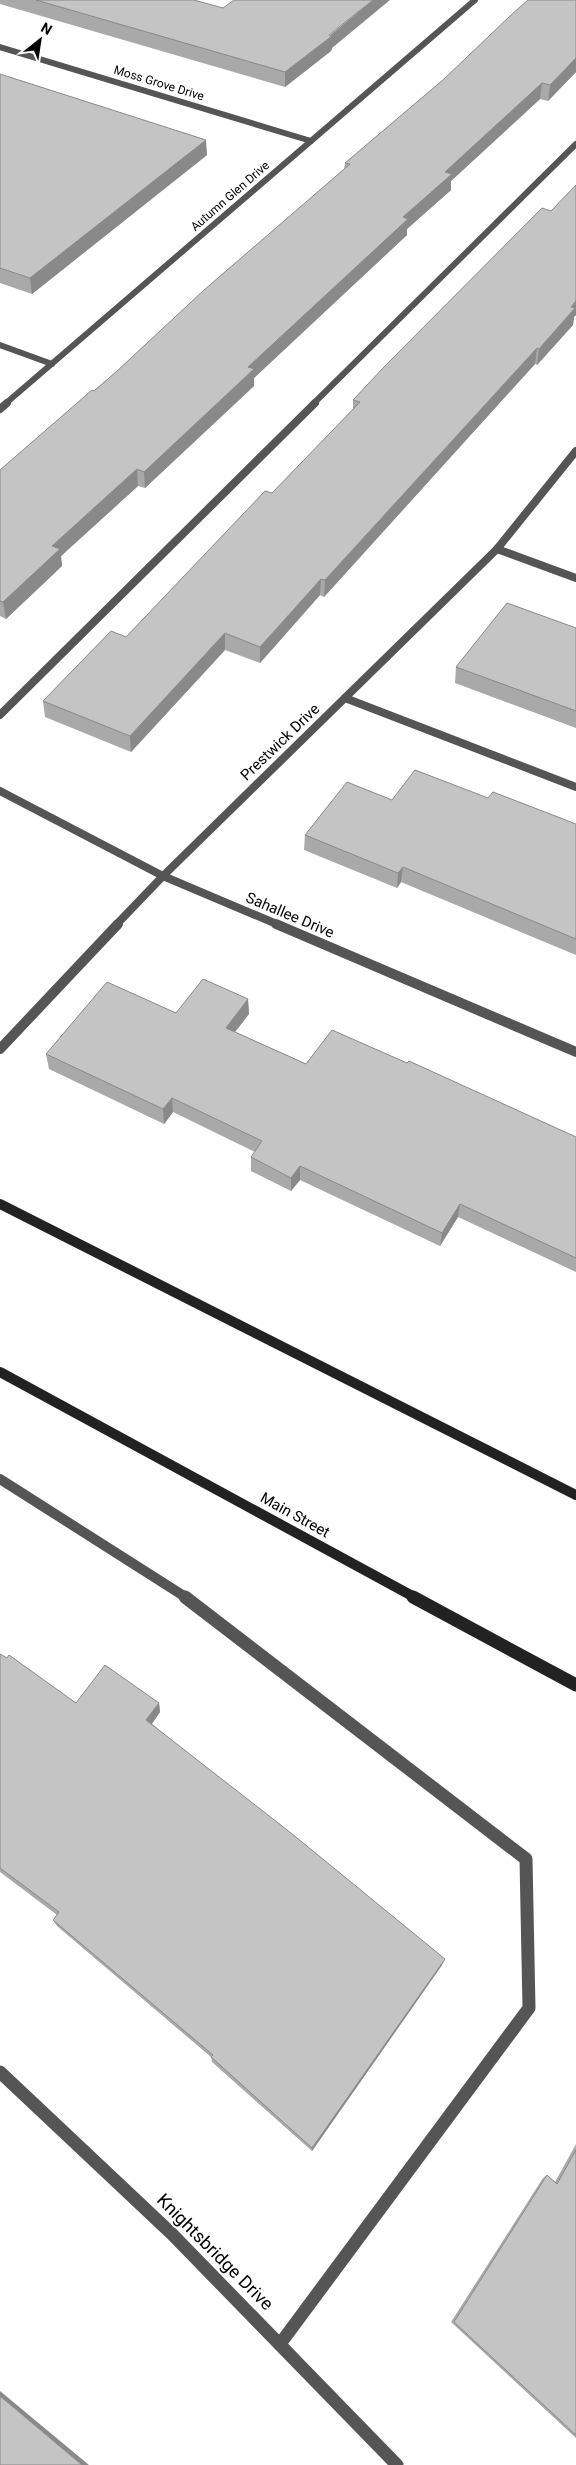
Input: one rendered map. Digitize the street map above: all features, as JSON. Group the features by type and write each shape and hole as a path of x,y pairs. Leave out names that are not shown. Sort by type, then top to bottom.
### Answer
{"main road":[{"path":"0,1204 576,1495"},
{"name":"Main Street","path":"0,1372 576,1685"}],"street":[{"name":"Autumn Glen Drive","path":"0,409 475,0"},
{"name":"Moss Grove Drive","path":"0,46 311,141"},
{"path":"0,715 576,144"},
{"path":"0,345 52,364"},
{"name":"Prestwick Drive","path":"0,1049 163,876 497,549 576,451"},
{"path":"497,549 576,578"},
{"path":"345,698 576,787"},
{"name":"Sahallee Drive","path":"0,791 163,876 576,1052"},
{"path":"0,1479 198,1605 526,1859 529,2008 280,2344"},
{"name":"Knightsbridge Drive","path":"0,2072 172,2234 397,2465"}],"building":[{"path":"36,0 194,0 223,8 234,0 373,0 329,35 332,36 285,72"},
{"path":"528,0 576,0 576,58 550,85 542,83 445,172 452,174 403,217 408,219 248,367 254,369 144,472 137,469 52,546 60,549 3,602 0,601 0,470 92,390 94,391 117,371 204,290 350,164 345,163 444,79"},
{"path":"0,74 206,140 30,278 0,268"},
{"path":"576,185 576,301 571,307 575,308 325,580 321,579 260,647 225,633 130,736 43,701 111,631 126,637 265,491 272,493 360,402 353,400 383,368 542,208 551,211"},
{"path":"507,603 576,628 576,711 456,667"},
{"path":"415,770 488,798 493,792 576,824 576,939 403,867 398,873 305,835 347,782 392,800"},
{"path":"203,979 248,999 226,1028 306,1064 332,1030 407,1063 409,1061 576,1137 576,1258 460,1204 442,1233 300,1166 291,1178 251,1157 262,1141 172,1098 163,1109 46,1054 107,982 176,1013"},
{"path":"0,1654 7,1658 9,1655 76,1703 105,1665 159,1703 146,1720 291,1833 445,1959 312,2148 211,2057 213,2055 53,1920 59,1912 0,1868"},
{"path":"576,2150 576,2435 454,2322 547,2175 557,2184"},
{"path":"0,2396 82,2465 0,2465"}]}
